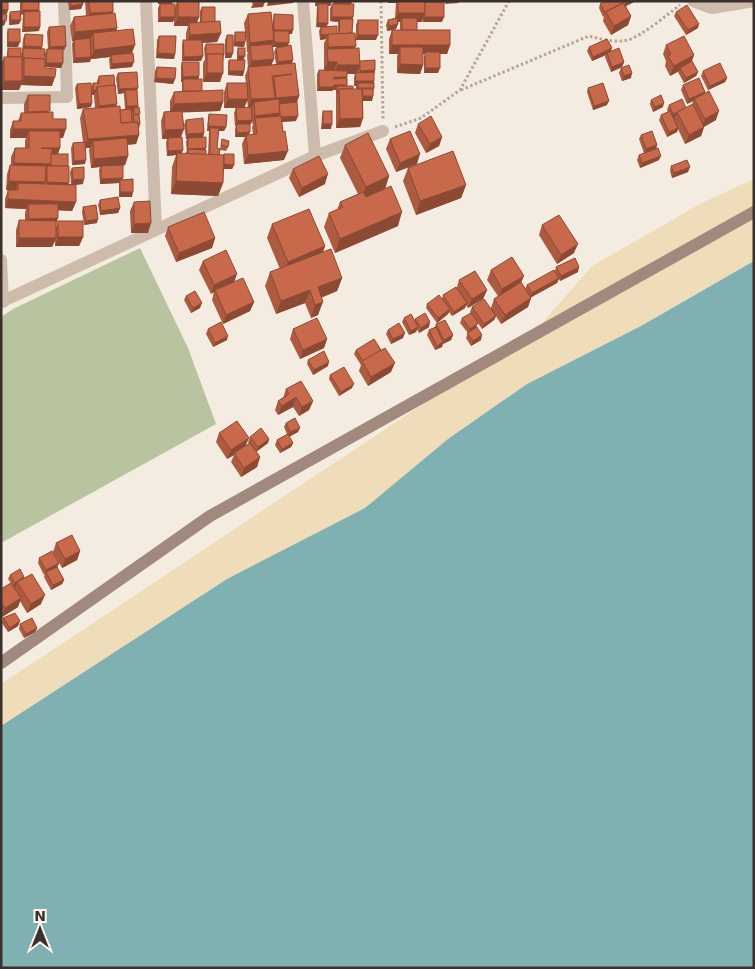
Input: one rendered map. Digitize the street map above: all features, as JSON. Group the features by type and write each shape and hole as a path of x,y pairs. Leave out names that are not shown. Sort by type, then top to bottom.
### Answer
{"main road":[{"path":"1,663 210,516 754,212"}],"street":[{"path":"1,98 67,97 64,1"},
{"path":"146,1 156,229"},
{"path":"303,1 314,156"},
{"path":"693,1 712,8 754,2"},
{"path":"1,260 2,302 314,156 383,130"}],"path":[{"path":"381,1 383,130 421,118 460,90 589,36 609,41 628,40 646,30 686,1"},
{"path":"460,90 509,1"}],"green space":[{"path":"140,248 188,348 216,424 1,543 1,317 13,309"}],"sand":[{"path":"754,179 754,261 641,326 527,384 448,439 365,508 227,579 1,726 1,684 538,328 592,266 700,204"}],"water":[{"path":"754,261 754,968 1,968 1,726 227,579 365,508 448,439 527,384 641,326"}],"building":[{"path":"22,1 39,1 39,10 22,10"},
{"path":"70,1 83,1 83,4 71,6"},
{"path":"89,1 113,1 113,12 90,13"},
{"path":"178,1 199,1 199,17 178,17"},
{"path":"253,1 265,1 265,2 253,4"},
{"path":"398,1 425,1 425,13 398,13"},
{"path":"604,1 624,2 605,12 600,4"},
{"path":"1,2 8,2 8,10 1,9"},
{"path":"425,2 444,2 444,17 425,17"},
{"path":"623,3 631,16 614,26 606,12"},
{"path":"160,4 175,4 175,17 160,17"},
{"path":"318,4 328,4 328,23 318,23"},
{"path":"332,4 354,4 353,17 332,17"},
{"path":"687,5 699,24 688,30 676,12"},
{"path":"202,7 215,7 215,22 201,23"},
{"path":"20,11 21,20 11,20 10,12"},
{"path":"40,11 40,27 24,27 24,12"},
{"path":"271,12 274,40 250,43 248,14"},
{"path":"115,13 117,28 75,32 74,17"},
{"path":"1,14 7,15 6,21 1,21"},
{"path":"274,14 293,15 293,30 274,30"},
{"path":"397,18 398,24 389,26 388,20"},
{"path":"402,18 417,18 417,30 402,30"},
{"path":"340,19 353,19 352,33 339,34"},
{"path":"358,20 378,20 378,35 358,35"},
{"path":"220,21 221,33 190,35 189,23"},
{"path":"65,26 66,46 50,47 49,27"},
{"path":"337,26 337,34 321,35 321,27"},
{"path":"8,29 20,29 20,42 8,42"},
{"path":"133,29 135,45 94,50 93,33"},
{"path":"392,30 450,30 450,45 392,45"},
{"path":"274,31 289,31 289,43 274,42"},
{"path":"235,32 246,32 245,42 235,42"},
{"path":"355,33 356,46 328,47 328,34"},
{"path":"25,34 43,35 42,47 24,46"},
{"path":"227,35 233,35 233,53 226,53"},
{"path":"159,36 176,36 175,54 158,53"},
{"path":"684,36 694,55 674,66 668,56 671,54 666,45"},
{"path":"90,38 91,57 75,58 74,40"},
{"path":"607,39 612,48 593,57 589,47"},
{"path":"183,40 202,40 203,56 184,57"},
{"path":"206,44 224,44 224,55 206,55"},
{"path":"272,44 274,59 252,61 250,46"},
{"path":"291,45 293,60 278,62 276,48"},
{"path":"400,47 423,47 423,65 400,64"},
{"path":"8,48 21,48 21,57 8,57"},
{"path":"23,48 45,49 44,59 24,58 23,61"},
{"path":"238,48 245,48 245,56 238,56"},
{"path":"359,48 360,65 338,65 337,62 328,62 327,49"},
{"path":"619,48 624,62 612,67 607,53"},
{"path":"47,49 63,49 63,63 46,63"},
{"path":"425,52 440,52 440,68 425,68"},
{"path":"133,53 134,62 112,64 111,55"},
{"path":"207,54 223,54 223,73 207,73"},
{"path":"4,57 22,57 22,81 4,81"},
{"path":"24,58 45,59 45,68 56,69 55,77 24,76"},
{"path":"229,60 245,60 244,71 229,71"},
{"path":"375,60 375,70 360,71 360,61"},
{"path":"692,61 698,72 686,78 680,68"},
{"path":"182,62 199,62 199,76 183,77"},
{"path":"295,63 299,96 276,98 274,77 292,74 272,76 275,98 251,99 248,67"},
{"path":"720,63 727,78 710,86 703,71"},
{"path":"629,65 632,73 624,76 621,68"},
{"path":"157,67 176,68 175,79 156,78"},
{"path":"319,70 347,71 347,77 334,77 334,79 347,78 347,85 319,87"},
{"path":"137,72 138,88 119,89 118,73"},
{"path":"374,72 374,81 356,81 355,73"},
{"path":"114,75 115,85 97,87 96,90 93,90 93,83 99,83 99,76"},
{"path":"699,78 705,92 689,99 683,85"},
{"path":"183,79 202,79 202,91 183,91"},
{"path":"91,83 92,103 79,104 77,84"},
{"path":"227,83 247,83 248,99 228,99"},
{"path":"358,83 374,83 374,88 358,88"},
{"path":"603,83 609,101 594,106 588,88"},
{"path":"115,85 117,104 99,106 97,87"},
{"path":"337,86 353,86 353,89 339,89 337,93"},
{"path":"339,89 362,89 363,118 340,119"},
{"path":"362,89 373,89 373,96 363,96"},
{"path":"125,90 137,90 138,106 127,106"},
{"path":"223,90 223,102 174,104 174,92"},
{"path":"709,91 719,111 705,119 694,99"},
{"path":"28,95 50,95 50,111 28,112"},
{"path":"661,95 664,103 655,107 651,100"},
{"path":"279,99 280,113 255,116 254,102"},
{"path":"682,99 686,108 673,114 669,105"},
{"path":"297,102 298,116 280,116 279,104"},
{"path":"693,104 704,127 689,135 677,112"},
{"path":"120,106 121,123 138,122 139,135 88,139 83,109"},
{"path":"139,107 140,114 134,114 134,108"},
{"path":"251,107 252,120 237,121 236,108"},
{"path":"131,109 132,122 121,123 120,110"},
{"path":"182,111 184,129 165,130 164,112"},
{"path":"323,111 332,111 332,124 323,124"},
{"path":"670,111 678,128 669,132 661,115"},
{"path":"53,112 53,119 66,119 66,129 13,129 13,121 21,121 21,113"},
{"path":"209,114 227,115 226,127 208,126"},
{"path":"133,115 139,115 140,124 138,125 138,122 134,122"},
{"path":"281,116 288,151 248,155 246,135 257,134 255,118"},
{"path":"431,116 442,137 430,144 418,124"},
{"path":"203,118 204,133 187,134 186,120"},
{"path":"236,124 250,124 250,132 237,133"},
{"path":"210,128 219,128 217,148 220,149 219,155 210,155"},
{"path":"29,131 60,131 60,148 41,148 52,149 51,164 14,163 15,148 29,148"},
{"path":"410,131 420,154 400,163 390,139"},
{"path":"652,131 657,145 646,149 641,135"},
{"path":"368,133 389,176 366,187 345,145"},
{"path":"182,137 183,150 168,151 168,138"},
{"path":"206,137 206,148 188,149 188,138"},
{"path":"127,138 128,156 94,159 93,141"},
{"path":"222,139 229,141 228,147 221,145"},
{"path":"85,142 86,160 74,161 73,143"},
{"path":"658,148 661,156 642,163 639,155"},
{"path":"188,149 206,150 206,155 188,154"},
{"path":"453,151 466,185 420,201 408,168"},
{"path":"177,153 224,155 223,183 176,181"},
{"path":"51,154 68,154 68,166 51,166"},
{"path":"224,154 234,154 234,165 224,164"},
{"path":"319,156 328,174 302,188 293,169"},
{"path":"687,160 690,167 674,173 671,166"},
{"path":"10,165 46,166 45,182 9,181"},
{"path":"123,165 123,178 101,179 101,166"},
{"path":"47,166 69,166 69,183 47,182"},
{"path":"84,167 84,179 73,180 72,168"},
{"path":"133,179 133,192 120,192 120,180"},
{"path":"18,183 76,185 76,202 8,199 8,190 18,190"},
{"path":"391,186 402,212 340,239 329,213 343,207 340,202 363,192 366,197"},
{"path":"118,197 120,208 101,211 100,200"},
{"path":"150,201 151,223 134,224 134,202"},
{"path":"28,204 58,204 58,218 29,219"},
{"path":"96,205 98,219 86,221 83,207"},
{"path":"309,209 325,246 288,262 272,224"},
{"path":"204,212 215,238 179,253 168,227"},
{"path":"559,215 578,244 561,255 542,225"},
{"path":"19,220 56,221 56,238 19,238"},
{"path":"58,221 83,221 83,237 58,237"},
{"path":"331,249 342,278 318,287 323,302 315,305 310,290 281,301 270,272"},
{"path":"226,250 237,274 214,285 203,261"},
{"path":"512,257 524,276 502,289 491,270"},
{"path":"575,258 579,267 561,276 556,267"},
{"path":"554,270 559,278 532,293 527,285"},
{"path":"475,271 487,290 472,299 459,280"},
{"path":"243,278 254,302 226,315 215,290"},
{"path":"521,282 531,298 505,315 494,299"},
{"path":"456,287 467,303 454,312 443,295"},
{"path":"195,291 202,303 193,308 186,296"},
{"path":"439,295 450,309 438,318 427,304"},
{"path":"484,299 496,316 484,324 472,307"},
{"path":"425,313 430,322 421,328 415,319"},
{"path":"471,313 478,323 470,329 462,318"},
{"path":"411,314 418,327 411,331 404,318"},
{"path":"317,318 327,339 303,350 293,329"},
{"path":"445,320 453,335 444,340 436,324"},
{"path":"221,322 228,336 215,343 208,329"},
{"path":"399,323 405,333 393,339 388,330"},
{"path":"436,327 443,342 437,346 429,330"},
{"path":"477,327 482,335 473,341 467,333"},
{"path":"374,339 381,350 363,361 356,350"},
{"path":"385,348 395,363 371,377 362,361"},
{"path":"324,351 329,362 314,370 308,360"},
{"path":"344,367 354,384 341,392 330,375"},
{"path":"301,381 313,401 302,407 296,397 282,406 278,401 289,394 286,389"},
{"path":"295,418 300,428 290,432 286,423"},
{"path":"237,421 249,438 231,450 219,433"},
{"path":"261,428 269,439 258,447 250,437"},
{"path":"288,434 293,443 282,449 277,440"},
{"path":"250,443 260,457 244,468 234,453"},
{"path":"72,535 80,551 65,559 56,543"},
{"path":"52,551 59,563 46,570 39,558"},
{"path":"57,567 64,580 53,585 46,572"},
{"path":"20,569 24,577 15,583 10,575"},
{"path":"32,574 45,595 31,604 17,582"},
{"path":"11,583 21,598 5,608 1,602 1,589"},
{"path":"15,613 20,621 10,628 3,618"},
{"path":"32,618 37,628 26,634 20,624"}]}
